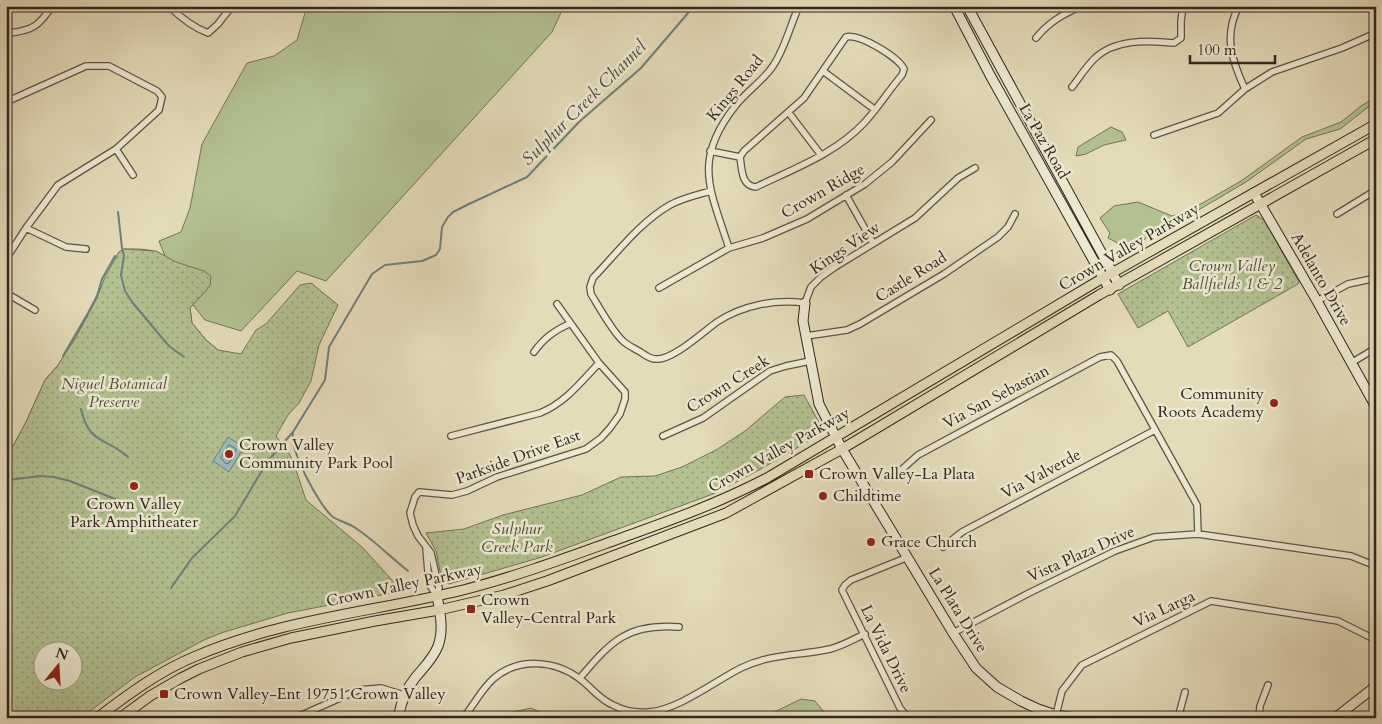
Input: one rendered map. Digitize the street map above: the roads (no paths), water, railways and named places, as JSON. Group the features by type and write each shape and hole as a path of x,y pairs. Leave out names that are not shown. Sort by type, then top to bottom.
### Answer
{"main road":[{"name":"Crown Valley Parkway","path":"97,718 170,669 194,656 241,638 315,619 437,596 525,573 717,502 767,478 1103,278 1376,124"},
{"name":"Crown Valley Parkway","path":"120,718 150,696 181,678 242,652 291,638 484,600 526,588 708,521 753,500 1119,284 1376,139"}],"street":[{"path":"10,33 28,30 42,20 52,6"},
{"path":"169,6 196,29 208,33 232,6"},
{"name":"Kings Road","path":"729,248 711,192 708,166 710,152 719,128 736,105 772,66 799,6"},
{"name":"La Paz Road","path":"954,6 990,75 1110,290"},
{"name":"La Paz Road","path":"967,6 1119,284"},
{"path":"1036,38 1052,22 1065,13 1082,6"},
{"path":"1072,87 1095,58 1118,45 1140,42 1174,43 1179,40 1181,38 1183,6"},
{"path":"1237,7 1232,23 1230,50 1245,89"},
{"path":"1154,135 1218,113 1245,89 1272,72 1342,48 1376,33"},
{"path":"851,35 875,46 901,64 904,69 902,75 874,109 854,132 840,144 821,155 756,188 749,187 745,183 740,157 744,151 804,98 846,37 851,35"},
{"path":"6,102 78,68 98,65 109,66 157,91 162,97 159,110 116,149 58,185 6,259"},
{"path":"823,71 874,109"},
{"path":"788,114 821,155"},
{"name":"Crown Ridge","path":"659,288 729,248 763,238 807,219 846,195 879,174 931,120"},
{"path":"116,149 133,174"},
{"path":"710,152 740,157"},
{"name":"Kings View","path":"805,303 811,288 821,277 915,218 958,178 975,168"},
{"path":"1337,214 1376,190"},
{"path":"711,192 686,198 670,205 655,215 642,226 593,278 590,287 591,294 623,341 648,357 664,358 694,341 718,322 750,308 774,302 805,303"},
{"name":"Adelanto Drive","path":"1254,194 1376,407"},
{"path":"846,195 873,243"},
{"name":"Castle Road","path":"806,336 847,330 860,324 944,274 998,237 1008,228 1015,214"},
{"path":"26,228 66,247 86,249"},
{"path":"1317,301 1348,284 1376,278"},
{"path":"6,293 35,310"},
{"name":"La Plata Drive","path":"805,303 803,321 819,404 835,437 953,634 976,668 997,687 1021,702 1038,709 1056,715 1075,718"},
{"path":"451,436 540,413 551,408 566,398 599,363 556,304"},
{"path":"534,352 542,341 569,324"},
{"path":"1351,363 1376,348"},
{"name":"Via San Sebastian","path":"899,472 918,455 1100,357 1111,355 1117,361 1155,430"},
{"name":"Crown Creek","path":"663,436 702,418 770,371 810,360"},
{"name":"Parkside Drive East","path":"437,596 429,584 426,548 413,525 410,513 415,497 419,492 452,495 467,491 496,477 586,449 601,438 610,428 620,414 625,399 626,392 599,363"},
{"path":"1155,430 1198,505 1198,534"},
{"name":"Via Valverde","path":"943,547 962,532 1155,430"},
{"name":"Vista Plaza Drive","path":"953,634 1029,593 1115,551 1154,538 1198,534 1351,556 1376,566"},
{"name":"La Vida Drive","path":"908,557 850,580 842,590 900,708 908,718"},
{"path":"398,718 404,695 414,680 428,665 438,647 441,626 437,596"},
{"name":"Via Larga","path":"1056,715 1062,691 1082,665 1212,601 1338,621 1376,640"},
{"path":"580,678 600,654 616,640 636,630 660,626 679,627"},
{"path":"463,718 481,692 494,678 510,668 526,664 545,664 562,669 580,678 611,705 632,712 651,712 670,707 741,668 763,659 831,649 865,634"},
{"path":"1259,718 1260,706 1268,684"},
{"path":"1335,718 1376,686"},
{"path":"294,718 358,690 380,688 404,695"},
{"path":"1178,718 1185,692"}],"water":[{"name":"Crown Valley Community Park Pool","path":"228,437 244,447 229,472 213,461"}],"waterway":[{"name":"Sulphur Creek Channel","path":"408,571 361,532 333,517 313,490 300,463 293,440 293,432 325,380 329,347 372,274 385,265 422,261 436,255 440,249 442,227 453,212 527,177 579,122 641,68 694,6"},
{"path":"118,212 124,256 121,275 125,291 169,346 184,357"},
{"path":"63,356 97,296 102,279 115,256"},
{"path":"81,409 84,421 94,435 128,457"},
{"path":"171,588 192,558 235,516 267,462 292,433"},
{"path":"8,480 40,476 54,477 70,481 115,499"}],"place":[{"name":"Community Roots Academy","path":"1274,403"},
{"name":"Crown Valley Community Park Pool","path":"229,454"},
{"name":"Crown Valley-La Plata","path":"809,474"},
{"name":"Crown Valley Park Amphitheater","path":"134,486"},
{"name":"Childtime","path":"823,496"},
{"name":"Grace Church","path":"871,542"},
{"name":"Crown Valley-Central Park","path":"471,609"},
{"name":"Crown Valley-Ent 19751 Crown Valley","path":"164,694"}],"park label":[{"name":"Crown Valley Ballfields 1 & 2","path":"1232,275"},
{"name":"Niguel Botanical Preserve","path":"114,393"},
{"name":"Sulphur Creek Park","path":"517,538"}]}
